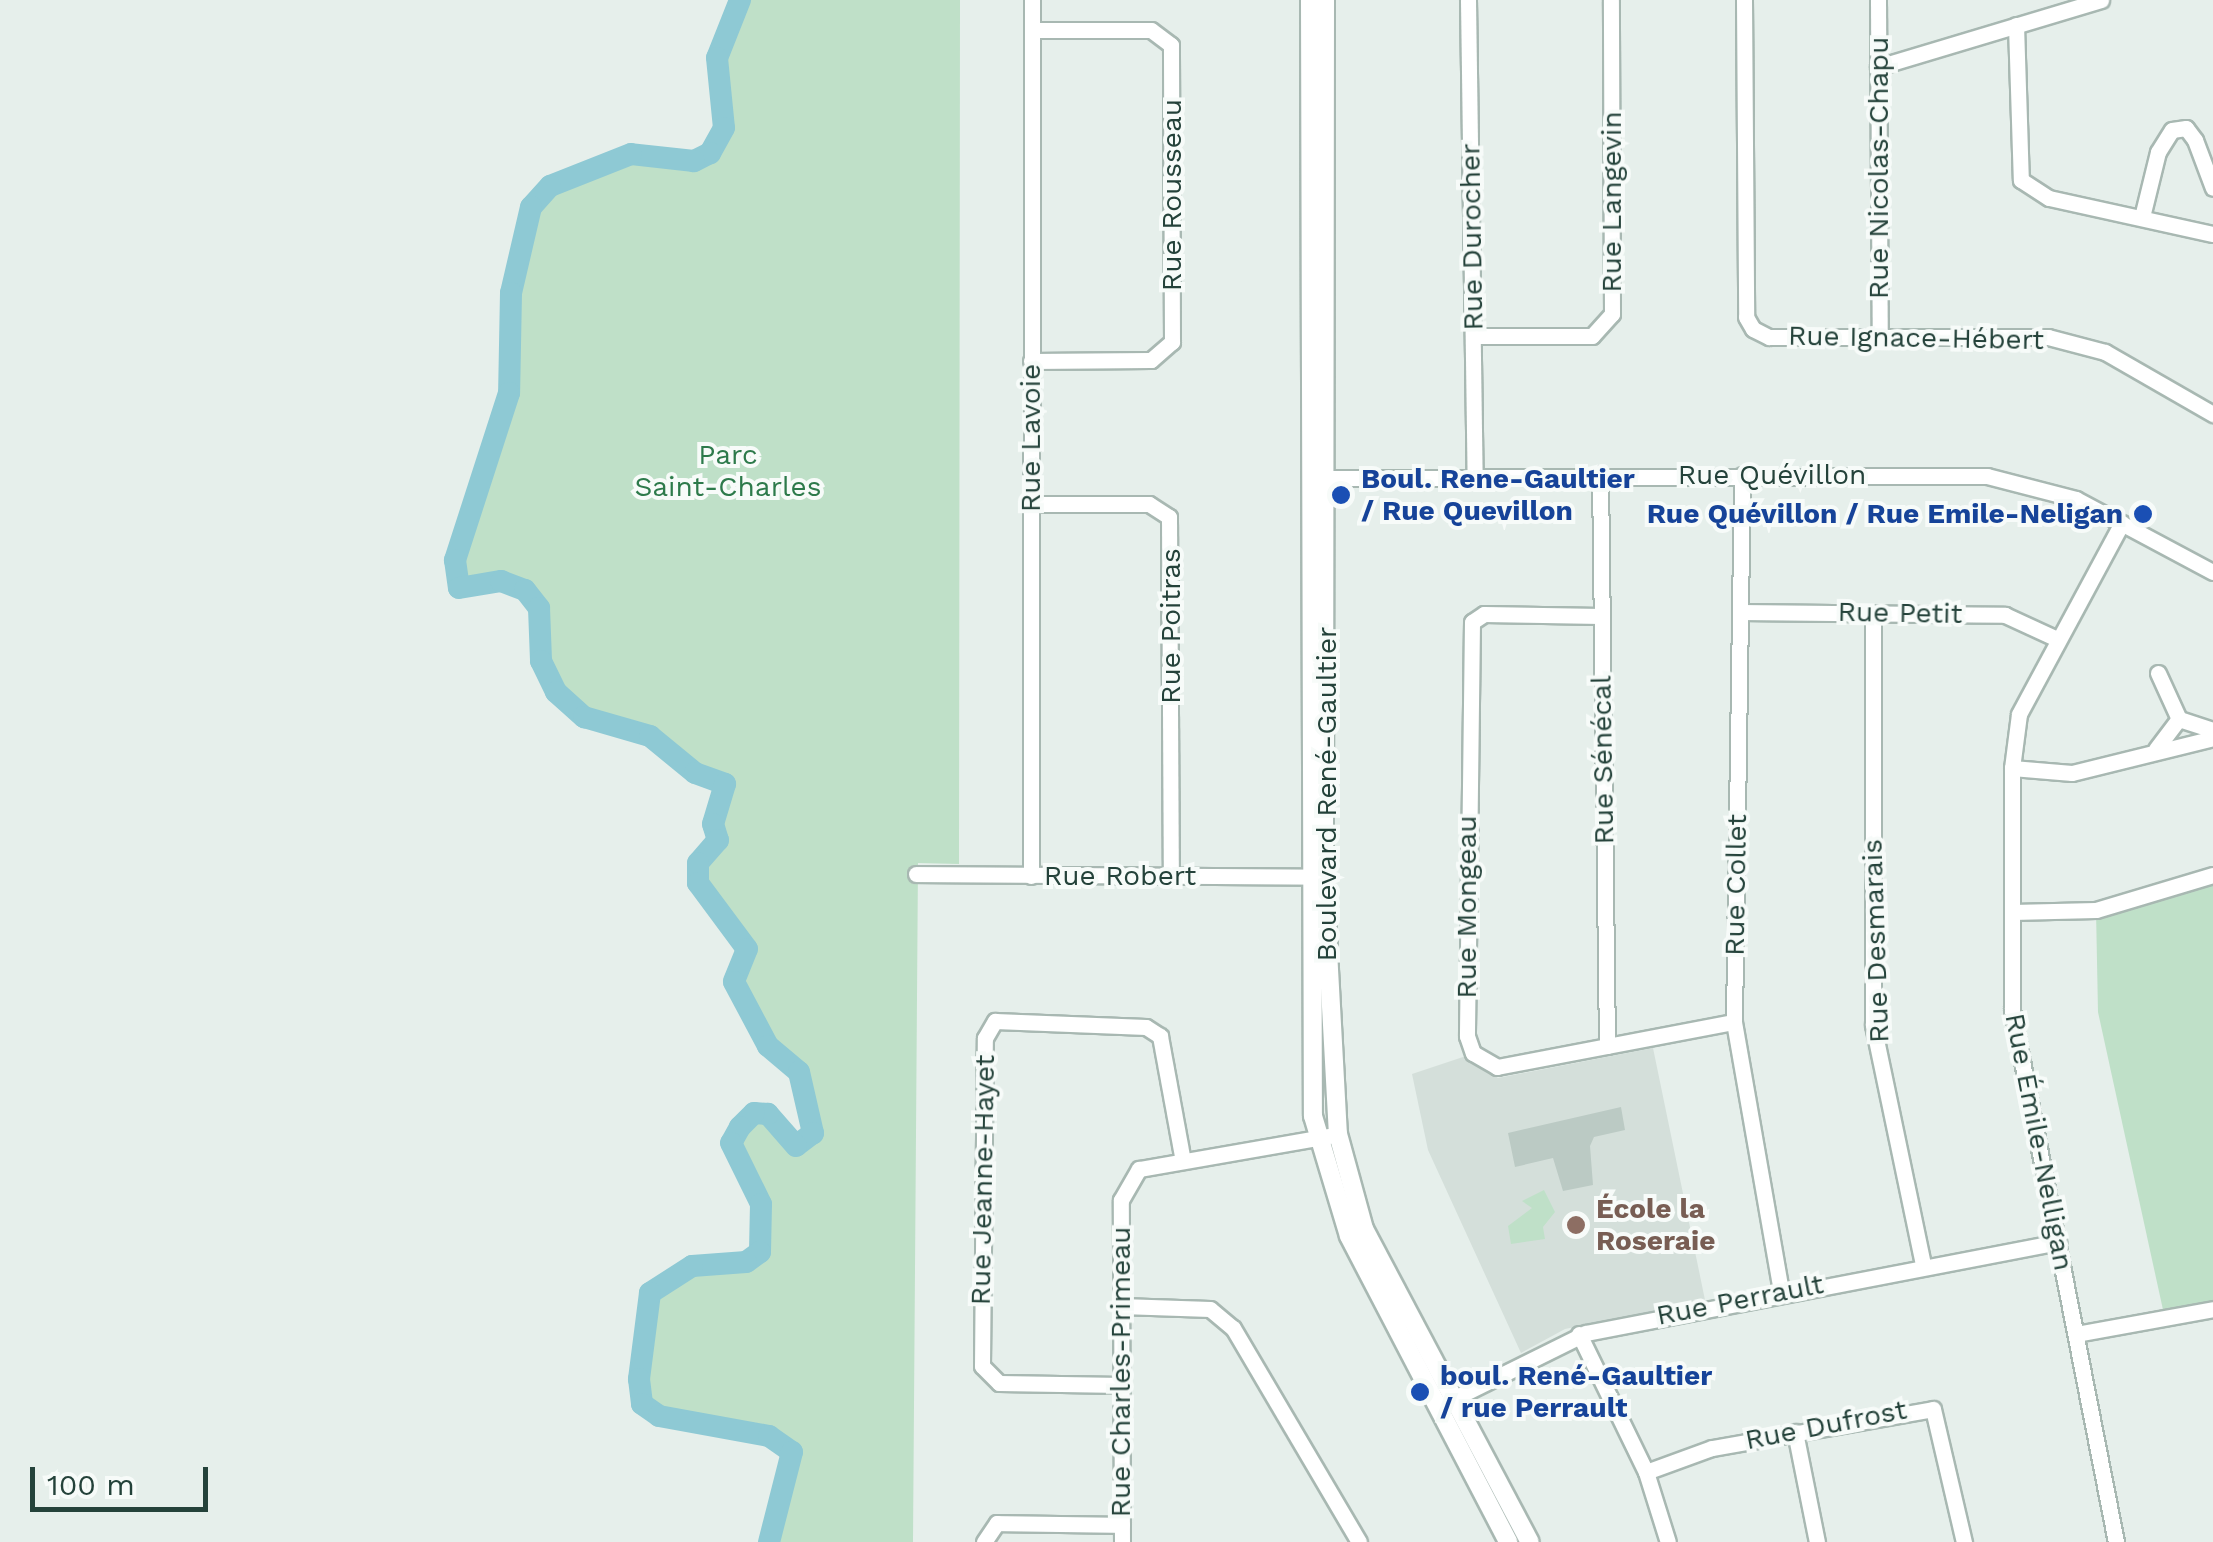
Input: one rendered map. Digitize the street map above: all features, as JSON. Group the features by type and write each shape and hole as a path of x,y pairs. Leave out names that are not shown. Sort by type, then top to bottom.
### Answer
{"street":[{"name":"Rue Lavoie","path":"1031,876 1032,0"},
{"name":"Boulevard René-Gaultier","path":"1310,0 1319,478"},
{"name":"Boulevard René-Gaultier","path":"1326,0 1316,1140 1356,1252 1508,1542"},
{"name":"Rue Durocher","path":"1468,0 1476,474"},
{"name":"Rue Langevin","path":"1473,336 1592,336 1612,314 1611,0"},
{"name":"Rue Ignace-Hébert","path":"1744,0 1746,317 1769,337 2048,336 2106,352 2213,414"},
{"name":"Rue Nicolas-Chapu","path":"1878,0 1880,336"},
{"path":"1878,67 2101,0"},
{"path":"2016,25 2020,180 2049,198 2213,234"},
{"name":"Rue Rousseau","path":"1032,30 1151,30 1172,51 1172,342 1151,360 1032,362"},
{"path":"2142,216 2158,152 2172,130 2186,128 2195,140 2213,188"},
{"name":"Rue Quévillon","path":"1319,478 1476,474 1987,476 2036,483 2211,567"},
{"name":"Rue Sénécal","path":"1600,474 1608,1046"},
{"name":"Rue Collet","path":"1742,475 1734,1022 1781,1291"},
{"name":"Rue Poitras","path":"1031,504 1150,504 1169,517 1171,877"},
{"name":"Rue Émile-Nelligan","path":"2116,1542 2012,1010 2012,768 2019,714 2056,638 2122,523"},
{"name":"Rue Petit","path":"1740,612 2005,614 2056,638"},
{"name":"Rue Desmarais","path":"1873,613 1873,1025 1923,1264"},
{"name":"Rue Mongeau","path":"1601,616 1484,614 1472,622 1467,1036 1473,1053 1496,1067 1734,1022"},
{"path":"2158,673 2178,718 2213,734"},
{"path":"2156,749 2178,718"},
{"path":"2012,768 2072,773 2213,734"},
{"name":"Rue Robert","path":"916,874 1316,877"},
{"path":"2012,912 2096,910 2213,875"},
{"name":"Boulevard René-Gaultier","path":"1316,877 1338,1134 1364,1229 1530,1542"},
{"name":"Rue Jeanne-Hayet","path":"1122,1384 999,1382 982,1366 985,1038 995,1021 1146,1027 1160,1036 1182,1156"},
{"name":"Rue Charles-Primeau","path":"1122,1533 1121,1200 1139,1169 1182,1156 1338,1134"},
{"name":"Rue Perrault","path":"1438,1407 1579,1334 1781,1291 2058,1242"},
{"path":"1121,1306 1210,1309 1233,1328 1358,1542"},
{"path":"2076,1334 2213,1309"},
{"path":"1579,1334 1646,1472 1668,1542"},
{"name":"Rue Dufrost","path":"1646,1472 1712,1448 1932,1409 1964,1542"},
{"path":"1795,1432 1817,1542"},
{"path":"984,1542 997,1523 1122,1533"}],"shaded area":[{"name":"École la Roseraie","path":"1653,1048 1705,1300 1565,1329 1521,1353 1428,1150 1412,1074 1466,1056 1498,1078"}],"green space":[{"name":"Parc Saint-Charles","path":"740,0 960,0 959,864 918,863 913,1542 769,1542 791,1451 769,1436 659,1416 642,1404 650,1293 692,1266 746,1262 760,1251 761,1204 731,1143 754,1113 768,1114 804,1147 813,1133 806,1101 799,1072 768,1046 734,982 747,949 698,883 698,863 718,840 713,824 725,784 695,773 650,736 584,717 556,692 541,661 539,608 525,590 501,581 459,588 455,560 509,393 511,293 531,207 550,186 631,154 693,161 710,153 724,128 717,58"},
{"path":"2213,875 2213,1309 2165,1319 2098,1012 2096,910"},
{"path":"1544,1190 1555,1212 1543,1227 1545,1239 1511,1244 1508,1226 1532,1208 1522,1201"}],"building":[{"name":"École la Roseraie","path":"1621,1107 1625,1130 1594,1137 1590,1146 1593,1185 1563,1191 1553,1158 1515,1167 1508,1133"}],"waterway":[{"path":"740,0 717,58 724,128 710,153 694,161 631,154 550,186 531,207 511,293 509,393 455,560 459,588 501,581 525,590 539,608 541,661 556,692 584,717 650,736 695,773 725,784 713,824 718,840 698,863 698,883 747,949 734,982 768,1046 799,1072 813,1133 796,1146 768,1114 754,1113 740,1127 731,1143 761,1204 760,1252 746,1262 692,1266 650,1293 639,1379 642,1404 659,1416 769,1436 792,1452 769,1542"}],"place":[{"name":"Boul. Rene-Gaultier / Rue Quevillon","path":"1341,495"},
{"name":"Rue Quévillon / Rue Emile-Neligan","path":"2143,514"},
{"name":"École la Roseraie","path":"1576,1225"},
{"name":"boul. René-Gaultier / rue Perrault","path":"1420,1392"}]}
